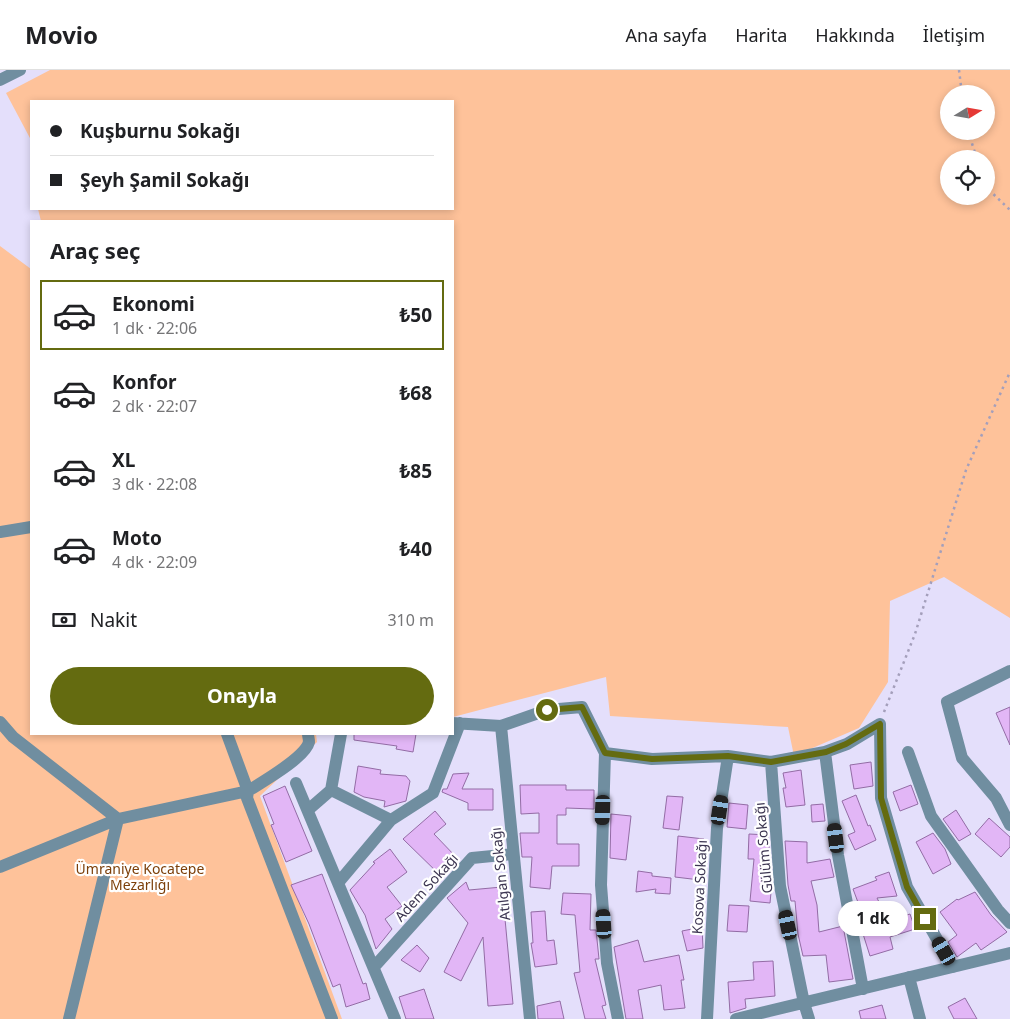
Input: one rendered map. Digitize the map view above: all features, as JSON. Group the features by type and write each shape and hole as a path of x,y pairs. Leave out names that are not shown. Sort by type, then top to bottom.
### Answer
{"street":[{"path":"0,80 20,70"},
{"path":"1,535 30,527"},
{"path":"1010,671 947,702 962,758 996,798 1010,824"},
{"path":"456,723 501,726 547,710 582,707 605,753 601,885 607,963 618,1019"},
{"path":"0,722 13,737 118,819"},
{"path":"605,753 652,759 728,756 771,762 826,752 846,744 880,724 881,798 907,887 953,967"},
{"name":"Atılgan Sokağı","path":"501,726 530,1019"},
{"path":"227,735 248,791 247,798 332,1019"},
{"path":"0,867 118,819 248,791 288,765 302,752 308,742 308,735"},
{"path":"308,810 331,790 341,735"},
{"path":"338,883 391,820 433,793 452,735"},
{"path":"826,752 838,855 863,989"},
{"path":"908,752 931,816 998,910 1010,923"},
{"name":"Kosova Sokağı","path":"707,1019 717,828 728,756"},
{"name":"Gülüm Sokağı","path":"771,762 780,886 809,1019"},
{"path":"296,783 395,1019"},
{"path":"331,790 391,820"},
{"path":"69,1019 118,819"},
{"name":"Adem Sokağı","path":"374,967 472,858 513,854"},
{"path":"736,1019 1010,953"},
{"path":"909,978 920,1019"}],"path":[{"path":"959,70 961,85"},
{"path":"995,196 1010,210"},
{"path":"880,724 915,634 966,470 1010,372"}],"green space":[{"path":"50,70 1010,70 1010,618 944,577 890,601 888,682 859,728 794,756 788,727 610,716 606,677 454,717 454,220 41,220 38,210 454,210 454,100 30,100 30,138 6,93"},
{"name":"Ümraniye Kocatepe Mezarlığı","path":"0,246 30,268 30,735 316,735 317,742 260,796 342,1019 0,1019"}],"building":[{"path":"1010,707 1010,745 996,713"},
{"path":"354,735 416,735 413,752 396,749 397,746 354,740"},
{"path":"871,762 873,786 854,789 850,765"},
{"path":"358,766 381,770 380,774 406,776 410,781 406,801 384,807 385,801 364,797 354,792"},
{"path":"801,770 805,805 786,807 783,788 786,788 783,773"},
{"path":"469,773 462,789 493,789 493,810 468,810 468,803 442,792 443,789 447,789 453,774"},
{"path":"520,785 566,785 566,790 594,790 594,809 566,808 566,815 557,815 557,844 579,844 579,866 552,866 550,889 530,887 532,857 522,857 520,833 539,833 539,813 521,814"},
{"path":"911,785 918,804 900,811 893,792"},
{"path":"285,786 312,851 286,862 271,825 274,824 263,796"},
{"path":"856,795 868,826 870,825 876,840 855,850 848,835 855,832 842,801"},
{"path":"667,796 683,797 679,830 663,828"},
{"path":"729,803 748,805 746,829 727,827"},
{"path":"823,804 825,821 812,822 811,805"},
{"path":"956,810 971,834 959,841 943,819"},
{"path":"435,811 446,824 434,834 457,858 443,878 403,839"},
{"path":"611,814 631,816 626,860 610,858"},
{"path":"989,818 1010,837 1010,847 1001,857 975,834"},
{"path":"933,833 945,849 951,864 933,874 916,842"},
{"path":"749,834 768,835 772,882 770,903 750,901 754,859 748,859"},
{"path":"678,836 704,839 700,880 675,877"},
{"path":"785,841 807,842 807,863 830,859 834,877 811,881 817,905 819,932 843,926 853,979 829,982 826,955 803,956 798,934 795,901 791,901 788,885"},
{"path":"390,849 407,872 387,887 402,906 385,919 392,929 376,949 365,915 350,890 375,863 373,862"},
{"path":"638,871 652,873 652,876 671,878 670,894 655,893 656,889 636,892"},
{"path":"889,872 897,896 877,898 879,902 875,903 881,923 910,914 915,929 890,937 893,949 870,956 857,915 862,913 853,889 877,880 875,877"},
{"path":"322,874 363,984 366,983 370,999 346,1007 340,984 333,987 309,924 291,885"},
{"path":"466,882 469,890 502,887 513,1004 488,1006 483,937 461,981 444,972 468,923 447,898"},
{"path":"975,892 991,915 1007,932 981,950 976,943 957,957 948,942 957,935 940,912 957,899"},
{"path":"563,893 591,894 590,930 596,930 599,959 595,959 606,1005 602,1006 606,1019 585,1019 574,973 580,972 575,915 561,914"},
{"path":"729,905 749,906 747,932 727,931"},
{"path":"545,911 547,941 554,940 557,964 535,967 531,943 533,943 531,912"},
{"path":"702,927 703,948 687,951 682,931"},
{"path":"638,940 644,962 679,955 684,980 681,980 685,1008 664,1010 661,985 638,990 643,1019 626,1019 614,947"},
{"path":"417,945 429,958 420,972 401,960"},
{"path":"773,961 775,996 745,999 746,1008 730,1013 728,982 754,980 753,962"},
{"path":"424,989 434,1019 406,1019 399,997"},
{"path":"965,998 977,1019 954,1019 948,1007"},
{"path":"560,1001 564,1019 538,1019 537,1006"},
{"path":"882,1005 886,1019 861,1019 859,1011"}],"route":[{"path":"547,710 582,707 605,753 652,759 728,756 771,762 826,752 846,744 880,724 881,798 907,887 925,919"}]}
